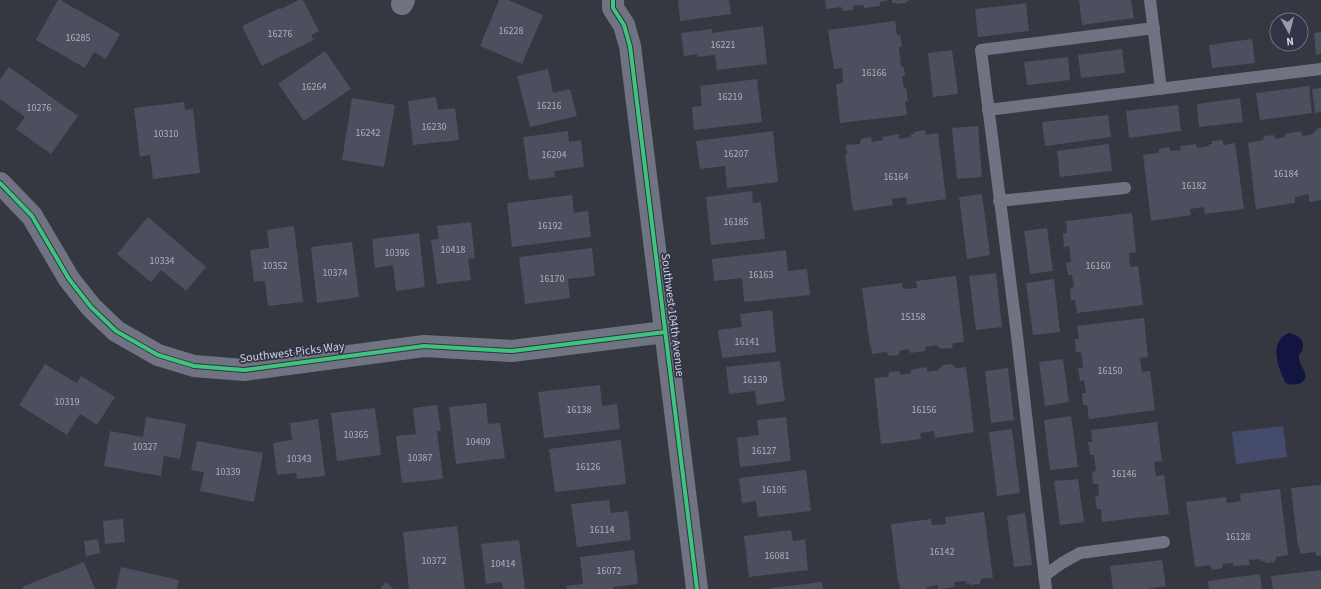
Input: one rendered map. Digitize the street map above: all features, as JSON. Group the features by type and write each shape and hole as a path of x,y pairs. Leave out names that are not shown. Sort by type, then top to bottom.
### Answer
{"street":[{"name":"Southwest 104th Avenue","path":"613,0 613,8 624,25 630,46 697,589"},
{"name":"Southwest Picks Way","path":"0,183 32,216 68,279 91,307 116,331 158,355 194,366 244,370 424,346 512,351 665,332"}],"lane":[{"path":"1150,0 1161,89"},
{"path":"1046,589 1016,327 981,50 1154,28"},
{"path":"988,110 1321,69"},
{"path":"999,201 1125,188"},
{"path":"1044,576 1062,562 1080,553 1164,542"}],"shaded area":[{"path":"1289,333 1299,337 1303,343 1303,348 1299,358 1305,377 1301,383 1286,383 1278,363 1277,349 1279,342"},
{"path":"1283,426 1287,457 1236,464 1232,432"}],"building":[{"path":"58,0 120,34 106,59 94,52 85,68 36,40"},
{"path":"299,0 303,0 319,31 311,35 314,40 262,66 242,26"},
{"path":"499,0 508,0 543,15 522,64 480,46"},
{"path":"678,0 729,0 731,14 680,21"},
{"path":"825,0 886,1 880,2 880,6 864,8 864,5 853,6 853,10 843,11 841,7 826,9"},
{"path":"892,0 909,1 906,1 906,3 896,4 892,3"},
{"path":"1079,0 1131,0 1134,18 1082,25"},
{"path":"1026,3 1029,31 978,37 975,9"},
{"path":"895,21 897,35 900,35 902,47 899,47 901,67 904,67 905,76 902,76 904,88 906,88 908,101 905,101 907,115 840,123 836,84 843,83 842,68 834,69 828,30"},
{"path":"763,26 767,64 717,70 715,55 697,57 697,54 684,56 681,33 712,29 712,33"},
{"path":"1321,32 1321,54 1316,55 1314,33"},
{"path":"1252,39 1255,63 1212,68 1209,45"},
{"path":"1122,49 1125,73 1081,78 1078,55"},
{"path":"952,50 958,94 933,97 928,53"},
{"path":"325,51 351,89 304,121 278,84"},
{"path":"1068,57 1070,80 1027,85 1024,62"},
{"path":"9,67 78,116 51,154 16,129 25,117 0,99 0,79"},
{"path":"548,69 553,93 570,89 577,116 530,127 517,76"},
{"path":"757,79 762,122 694,130 692,107 702,106 700,86"},
{"path":"1309,86 1312,113 1260,120 1256,93"},
{"path":"1321,88 1321,112 1315,113 1312,89"},
{"path":"436,97 438,110 455,108 459,140 413,145 408,101"},
{"path":"352,98 395,105 384,167 342,160"},
{"path":"1240,98 1243,122 1199,127 1197,104"},
{"path":"184,102 185,110 193,109 200,173 153,179 150,155 140,157 134,108"},
{"path":"1178,105 1181,131 1129,138 1126,111"},
{"path":"1108,115 1111,137 1045,146 1042,122"},
{"path":"978,126 982,177 957,179 952,128"},
{"path":"1321,128 1321,200 1309,202 1309,194 1295,197 1295,203 1256,209 1248,143 1263,140 1264,136 1274,135 1275,139 1285,137 1285,134 1301,131 1302,136 1314,134 1313,132 1317,131 1316,129"},
{"path":"924,130 926,135 938,133 946,199 907,205 906,197 892,199 893,205 853,211 845,154 847,154 846,145 860,144 861,139 871,137 872,142 883,140 882,137 899,134 899,139 911,137 911,134 914,134 914,132"},
{"path":"568,131 569,142 581,140 584,167 554,171 555,177 529,180 523,137"},
{"path":"773,131 778,182 727,188 725,166 700,169 696,141"},
{"path":"1222,140 1224,145 1235,143 1244,209 1205,214 1204,207 1190,209 1191,215 1151,221 1143,155 1158,153 1159,149 1169,147 1170,151 1181,150 1180,146 1196,144 1197,148 1209,146 1209,144 1212,144 1212,141"},
{"path":"1109,144 1112,171 1060,177 1057,151"},
{"path":"752,191 753,203 761,202 765,239 711,245 706,197"},
{"path":"982,194 990,255 967,259 959,197"},
{"path":"572,195 574,213 588,211 591,237 512,247 507,203"},
{"path":"1132,213 1136,252 1129,253 1130,267 1138,266 1143,305 1077,313 1075,300 1071,300 1070,288 1074,287 1072,275 1068,275 1066,263 1071,262 1069,246 1064,247 1063,234 1067,233 1066,221"},
{"path":"148,217 206,267 186,291 161,270 151,282 117,254"},
{"path":"471,222 475,258 468,259 471,280 437,284 431,240 439,239 437,226"},
{"path":"294,226 303,302 268,306 265,281 254,282 250,250 269,248 267,230"},
{"path":"1047,228 1053,271 1030,274 1024,231"},
{"path":"419,233 425,287 396,291 393,265 375,268 372,239"},
{"path":"352,242 359,297 317,303 311,247"},
{"path":"592,248 595,276 568,279 570,298 525,304 519,257"},
{"path":"786,250 788,271 807,269 810,295 744,302 742,278 714,281 712,259"},
{"path":"996,273 1002,327 976,330 969,276"},
{"path":"956,276 964,342 953,343 952,348 941,349 941,347 938,348 937,345 925,347 926,351 910,353 909,349 899,351 899,355 888,356 887,352 872,354 862,288 902,283 903,289 917,288 916,281"},
{"path":"1054,279 1060,332 1033,335 1026,283"},
{"path":"772,310 776,352 722,358 718,330 742,327 740,314"},
{"path":"1144,318 1148,357 1140,358 1142,372 1150,371 1155,410 1089,419 1087,405 1083,405 1082,393 1086,393 1084,380 1080,381 1078,368 1083,368 1081,352 1076,352 1075,339 1079,339 1077,326"},
{"path":"1063,359 1069,402 1045,406 1039,362"},
{"path":"780,361 785,401 757,405 755,391 729,394 726,367"},
{"path":"45,364 77,383 81,376 115,397 97,425 80,414 67,435 19,405"},
{"path":"952,364 955,368 966,367 974,432 935,438 934,431 920,433 921,439 881,444 874,378 888,377 889,372 899,371 901,375 911,373 910,370 927,367 927,372 939,370 942,365"},
{"path":"1008,368 1014,420 991,423 985,371"},
{"path":"600,385 602,406 617,404 620,429 544,438 538,392"},
{"path":"486,403 488,424 500,423 505,458 456,464 449,407"},
{"path":"437,405 441,431 437,431 443,479 402,483 396,436 416,434 413,408"},
{"path":"375,408 381,455 337,461 331,413"},
{"path":"1071,416 1078,467 1050,470 1044,420"},
{"path":"146,417 186,424 180,459 164,456 161,476 104,466 110,431 143,437"},
{"path":"786,417 791,461 740,467 737,438 759,435 757,420"},
{"path":"318,419 325,476 297,479 296,473 277,475 273,443 292,440 290,423"},
{"path":"1157,422 1162,461 1154,462 1156,476 1164,475 1169,514 1102,522 1101,509 1097,509 1095,497 1099,496 1098,484 1093,484 1092,472 1096,471 1094,455 1090,455 1088,442 1092,442 1091,430"},
{"path":"1012,429 1020,493 997,496 989,432"},
{"path":"621,440 626,484 555,492 549,449"},
{"path":"197,441 263,453 254,502 200,491 204,472 191,470"},
{"path":"806,470 811,511 758,517 756,501 742,503 739,478"},
{"path":"1078,479 1084,522 1060,525 1054,481"},
{"path":"1321,485 1321,556 1317,556 1315,552 1300,554 1291,488"},
{"path":"1280,489 1288,555 1276,557 1275,562 1265,563 1265,561 1261,561 1261,559 1249,560 1250,565 1233,566 1233,563 1223,564 1222,568 1212,570 1210,565 1195,567 1186,502 1226,497 1227,503 1241,501 1240,494"},
{"path":"609,500 611,513 628,511 631,540 577,547 571,504"},
{"path":"984,512 993,578 981,579 980,584 970,585 970,583 966,584 966,581 954,582 955,587 938,589 938,585 927,587 927,589 900,589 891,524 931,519 932,525 946,524 945,517"},
{"path":"1025,513 1032,565 1014,567 1007,516"},
{"path":"123,519 125,542 105,544 103,521"},
{"path":"457,526 465,589 409,589 403,532"},
{"path":"791,530 793,541 805,539 808,570 749,577 744,536"},
{"path":"98,539 100,553 86,556 84,541"},
{"path":"519,540 525,589 503,589 502,582 486,584 481,544"},
{"path":"634,550 638,584 613,587 614,589 567,589 566,586 583,584 580,557"},
{"path":"1162,560 1166,586 1147,589 1113,589 1110,566"},
{"path":"84,562 95,589 23,589 22,587"},
{"path":"121,567 179,580 177,589 116,589"},
{"path":"1321,570 1321,589 1273,589 1271,576"},
{"path":"1260,574 1262,589 1209,589 1208,581"},
{"path":"386,582 393,589 380,589"},
{"path":"822,582 823,589 771,589 771,588"}],"cycle path":[{"path":"613,0 613,8 624,25 630,46 697,589"},
{"path":"0,183 32,216 69,279 91,307 116,331 158,355 194,366 244,370 424,346 512,351 665,332"}]}
